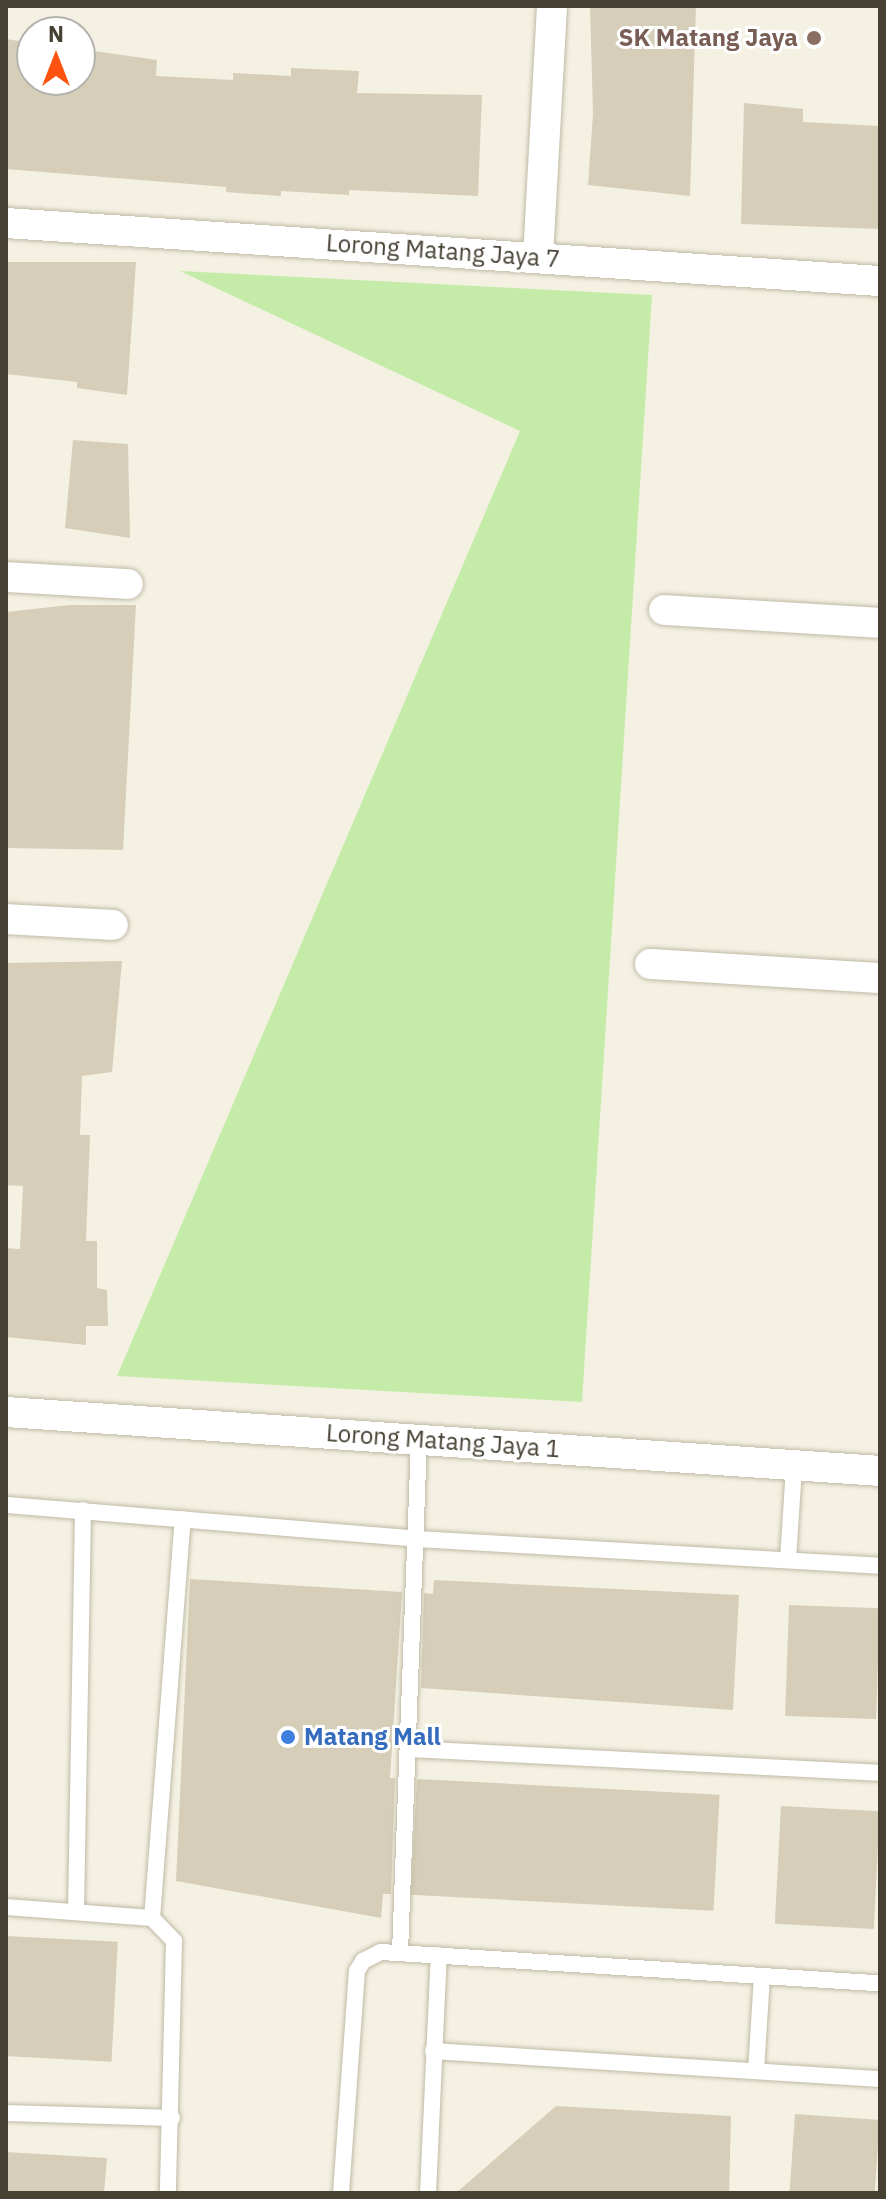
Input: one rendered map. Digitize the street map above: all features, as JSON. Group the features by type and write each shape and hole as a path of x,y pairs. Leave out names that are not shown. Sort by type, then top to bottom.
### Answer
{"street":[{"path":"538,257 552,6"},
{"name":"Lorong Matang Jaya 7","path":"6,223 880,281"},
{"path":"6,577 128,584"},
{"path":"664,610 880,623"},
{"path":"6,919 113,925"},
{"path":"650,964 880,978"},
{"name":"Lorong Matang Jaya 1","path":"6,1412 880,1471"}],"lane":[{"path":"400,1953 419,1439"},
{"path":"788,1560 794,1466"},
{"path":"6,1505 416,1539 880,1566"},
{"path":"76,1912 83,1510"},
{"path":"152,1918 183,1519"},
{"path":"408,1749 880,1773"},
{"path":"6,1907 152,1918 165,1925 174,1941 168,2193"},
{"path":"341,2193 357,1971 363,1961 381,1952 880,1983"},
{"path":"428,2193 439,1955"},
{"path":"756,2071 762,1976"},
{"path":"433,2051 880,2079"},
{"path":"6,2113 172,2118"}],"green space":[{"path":"180,271 652,295 582,1402 117,1376 520,431"}],"building":[{"path":"590,6 696,6 690,196 588,185 593,114"},
{"path":"6,39 16,41 16,96 96,96 96,51 157,60 156,76 233,80 233,73 291,76 291,68 359,71 357,93 482,95 478,196 349,190 349,195 281,191 281,196 226,192 226,187 6,169"},
{"path":"744,103 803,109 803,122 880,126 880,229 741,224"},
{"path":"6,262 136,262 127,395 77,388 77,382 6,374"},
{"path":"73,440 128,444 130,538 65,528"},
{"path":"70,605 136,605 123,850 6,848 6,612"},
{"path":"122,961 112,1072 82,1076 80,1135 90,1135 86,1241 97,1241 97,1288 107,1290 108,1326 86,1326 86,1345 6,1337 6,1248 20,1249 23,1186 6,1185 6,963"},
{"name":"Matang Mall","path":"190,1579 402,1592 390,1778 395,1778 391,1894 383,1894 381,1918 176,1881"},
{"path":"434,1580 739,1595 733,1710 421,1688 424,1593 433,1594"},
{"path":"789,1605 880,1608 876,1719 785,1716"},
{"path":"417,1779 720,1795 714,1911 411,1895"},
{"path":"781,1806 880,1811 874,1929 775,1924"},
{"path":"6,1936 118,1942 112,2062 6,2056"},
{"path":"556,2106 731,2116 729,2193 456,2193"},
{"path":"795,2114 880,2120 875,2193 789,2193"},
{"path":"6,2152 107,2158 104,2193 6,2193"}],"place":[{"name":"SK Matang Jaya","path":"814,38"},
{"name":"Matang Mall","path":"288,1737"}]}
